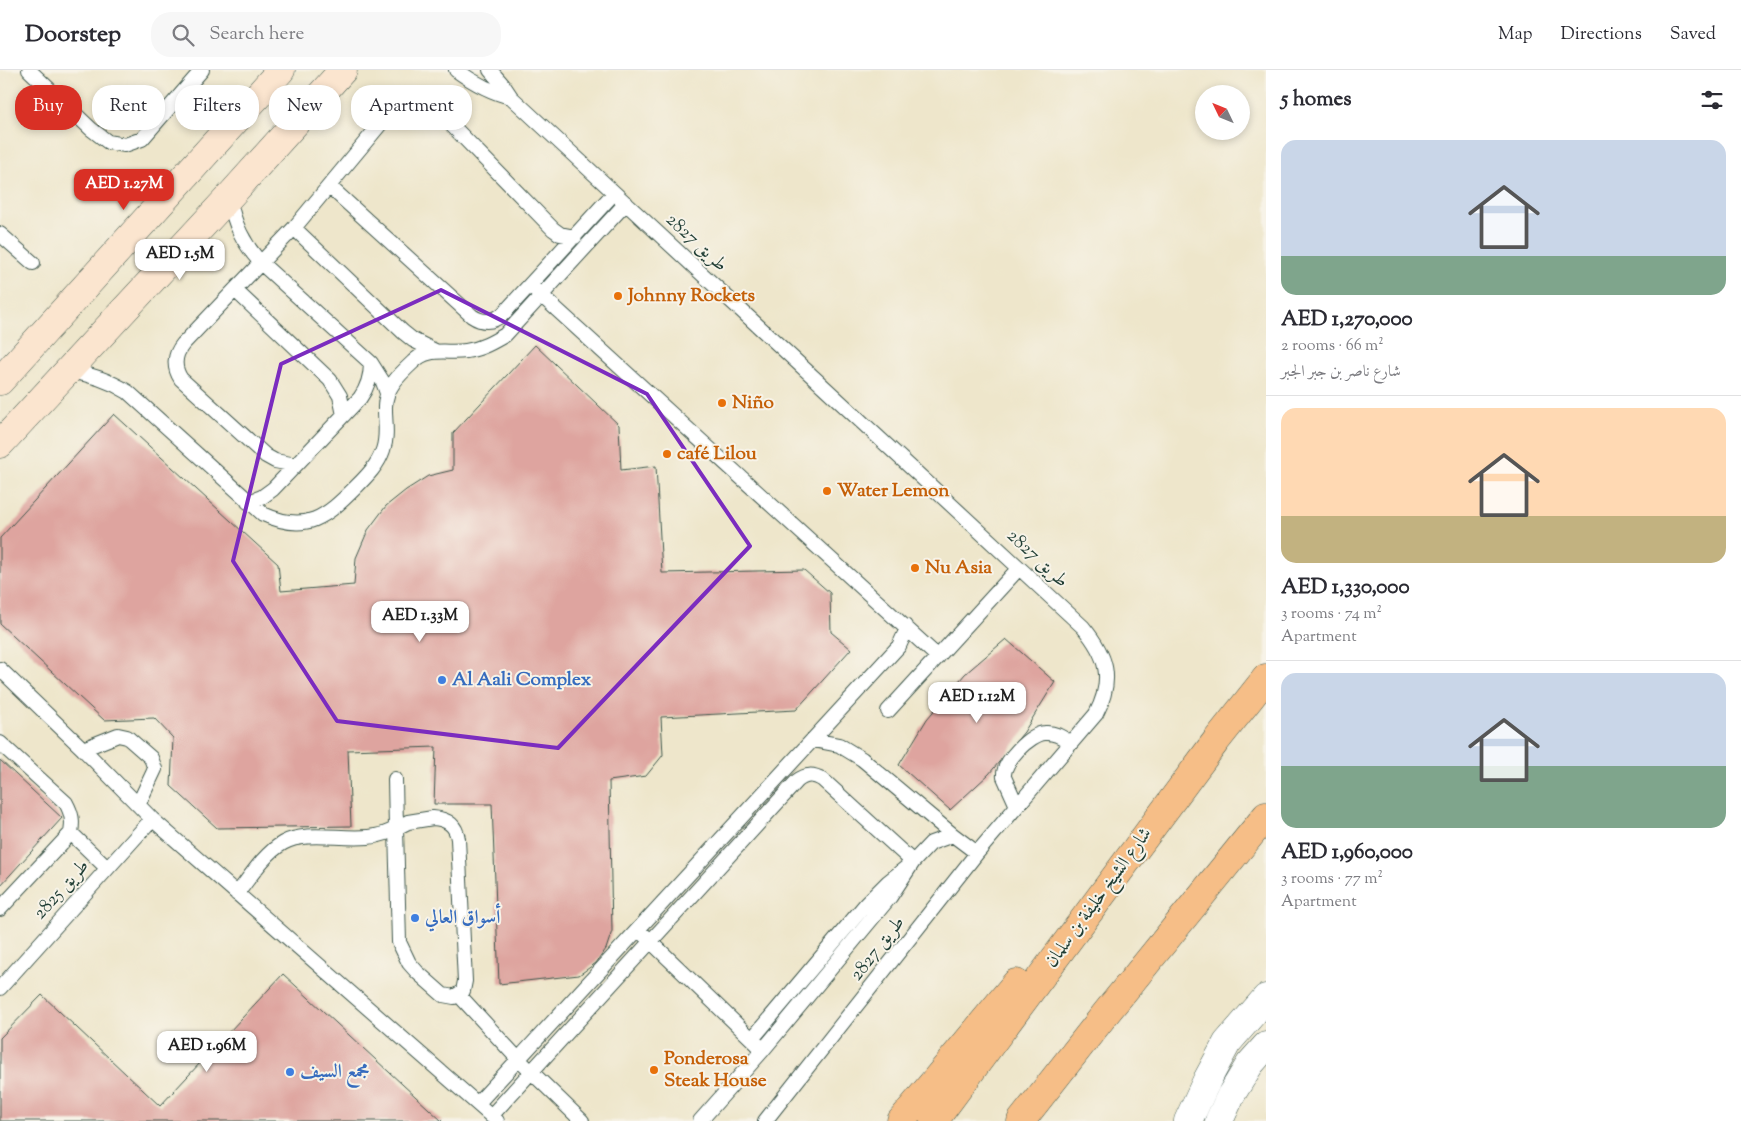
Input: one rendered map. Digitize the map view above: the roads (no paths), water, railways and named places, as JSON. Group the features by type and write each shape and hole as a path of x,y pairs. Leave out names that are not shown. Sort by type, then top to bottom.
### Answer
{"highway":[{"name":"شارع الشيخ خليفة بن سلمان","path":"934,1121 1216,740 1266,678"},
{"path":"901,1121 1216,740"},
{"path":"1021,1121 1266,816"},
{"path":"1037,1121 1106,1013"}],"main road":[{"path":"0,381 281,70"},
{"path":"0,444 229,197 335,79 361,70"}],"street":[{"path":"1188,1121 1227,1043 1266,998"},
{"path":"1220,1120 1230,1095 1250,1064 1266,1046"}],"lane":[{"path":"29,70 91,129 108,142 125,145 142,139 202,70"},
{"name":"طريق 2827","path":"456,70 482,87 511,97"},
{"name":"طريق 2827","path":"490,70 503,84 511,97 1083,627 1099,649 1104,662 1106,689 1096,714 977,853 765,1121"},
{"path":"296,465 275,461 257,449 185,384 176,372 175,365 178,350 294,228 387,116 398,108 411,104 425,105 437,110 553,230 560,234 575,237"},
{"path":"329,186 478,320 492,321 499,318 614,193"},
{"path":"229,197 232,215 239,233 249,249 371,363 383,382 387,393"},
{"path":"294,228 413,340 435,350 464,351 485,346 513,327 626,203"},
{"path":"0,234 33,262"},
{"path":"530,285 938,657"},
{"path":"235,290 330,380 340,396 344,415"},
{"path":"67,371 99,377 114,383 128,392 263,514 282,521 307,522 329,513 372,471 386,439 385,409 387,393 397,378 419,356 435,350"},
{"path":"248,502 268,493 365,392 370,378 371,363"},
{"path":"888,711 1019,568"},
{"path":"478,1104 899,646 905,633 905,626"},
{"path":"0,668 152,818 236,894 494,1118 531,1071 802,777 809,775 817,776 823,780 913,862"},
{"path":"1018,806 1004,777 1003,772 1008,763 1026,742 1039,734 1054,734 1071,743"},
{"path":"83,749 118,735 127,737 152,758 155,769 138,805"},
{"path":"813,740 826,742 851,751 953,836 977,853"},
{"path":"0,743 66,803 72,813 71,833 0,909"},
{"path":"236,894 269,854 285,842 305,837 377,836 396,828 408,822 440,818 447,821 457,832 465,981 463,991 459,995 449,997 439,992 413,968 403,953 399,942 397,931 396,828 395,779"},
{"path":"755,802 767,813"},
{"name":"طريق 2825","path":"0,988 152,818"},
{"path":"71,833 107,868"},
{"path":"752,1039 831,945 871,909 890,897 913,862 931,843 953,836"},
{"path":"719,842 731,853"},
{"path":"677,888 688,899"},
{"path":"700,1121 802,1004 842,954 871,909"},
{"path":"638,930 763,1050"},
{"path":"831,945 842,954"},
{"path":"790,994 802,1004"},
{"path":"459,995 518,1059 582,1121"}],"place":[{"name":"Johnny Rockets","path":"618,296"},
{"name":"Niño","path":"722,403"},
{"name":"café Lilou","path":"667,454"},
{"name":"Water Lemon","path":"827,491"},
{"name":"Nu Asia","path":"915,568"},
{"name":"Al Aali Complex","path":"442,680"},
{"name":"أسواق العالي","path":"415,918"},
{"name":"Ponderosa Steak House","path":"654,1070"},
{"name":"مجمع السيف","path":"290,1072"}]}
